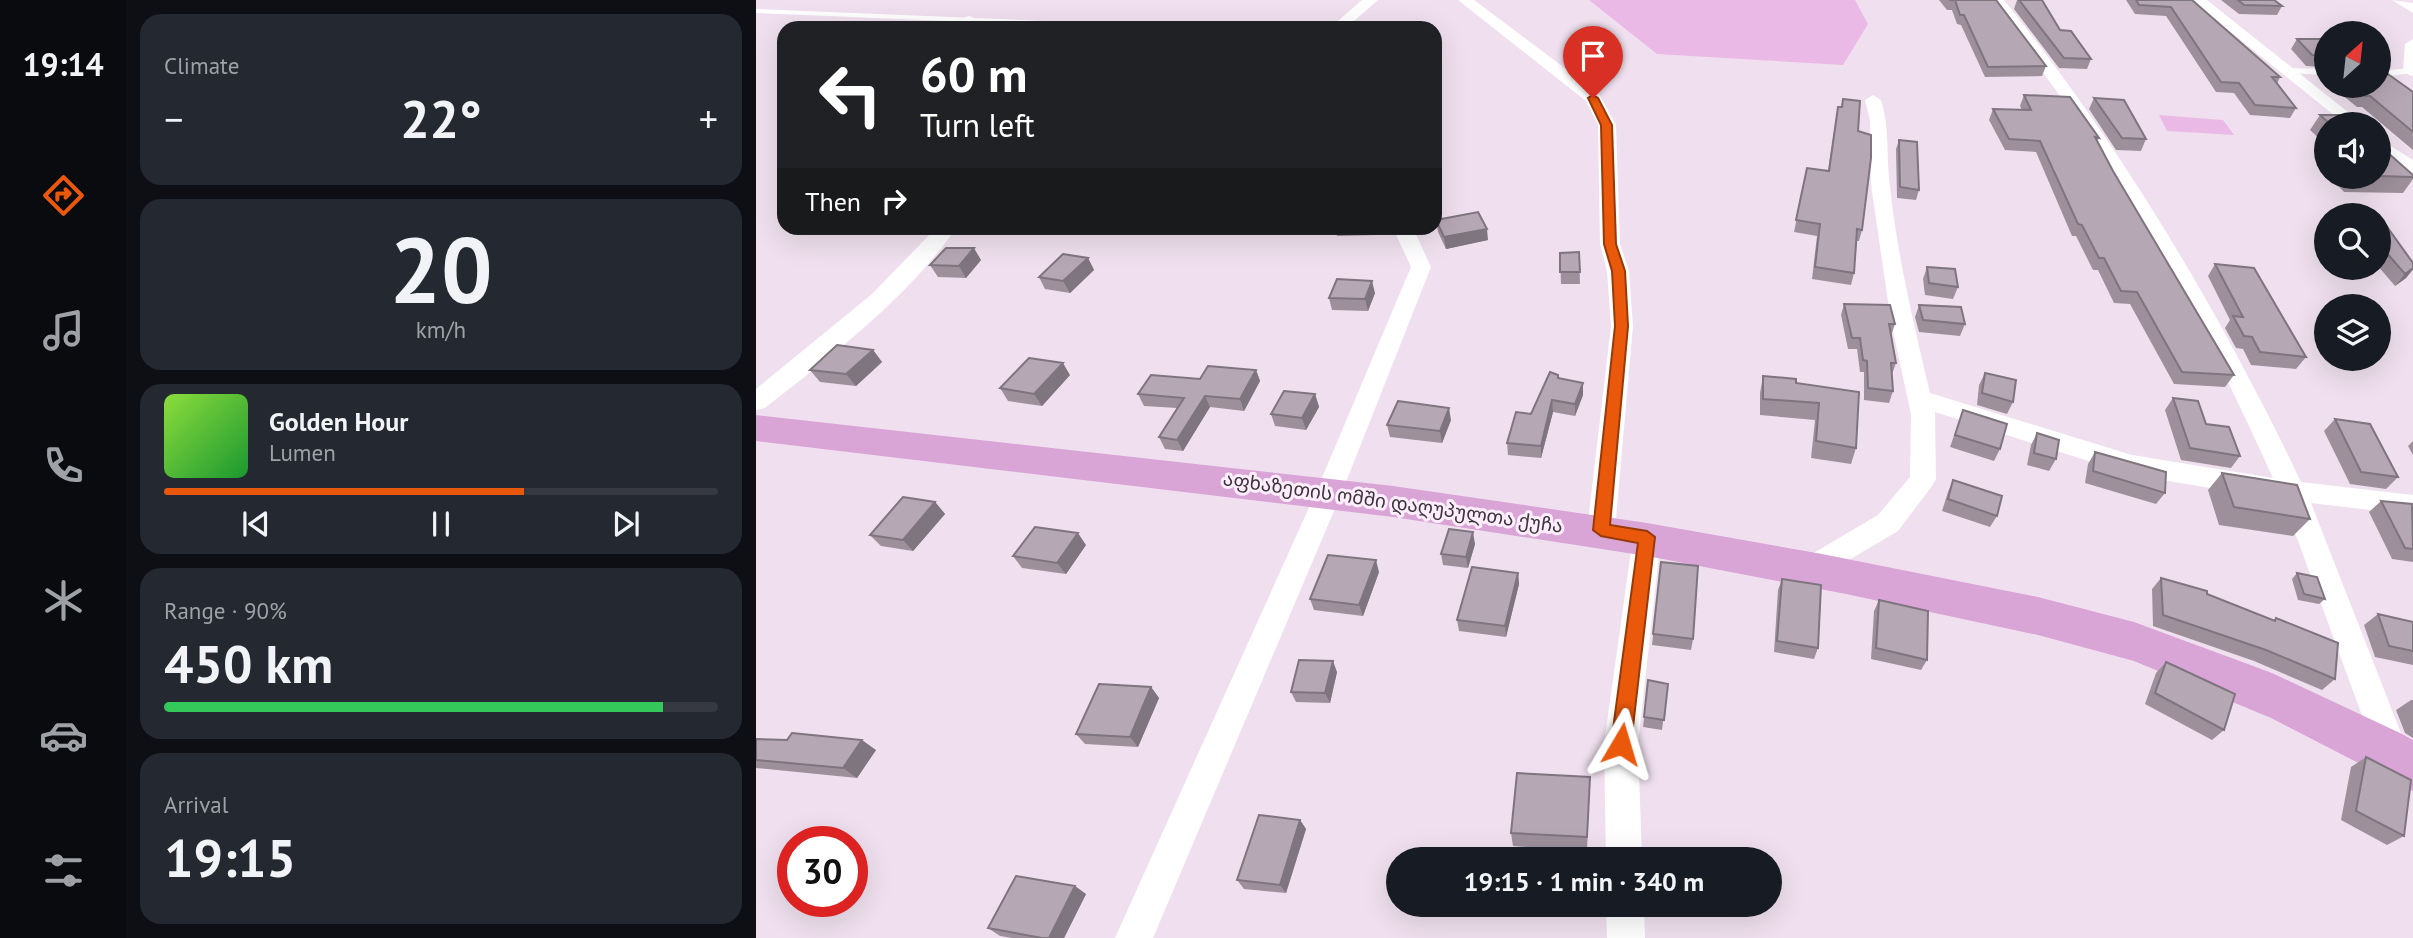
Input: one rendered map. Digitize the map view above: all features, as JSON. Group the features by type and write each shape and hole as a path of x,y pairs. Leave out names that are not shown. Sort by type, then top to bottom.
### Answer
{"main road":[{"name":"აფხაზეთის ომში დაღუპულთა ქუჩა","path":"756,428 1086,462 1329,492 1647,537 1810,569 2051,619 2154,648 2284,699 2403,761"}],"street":[{"path":"1346,21 1371,0"},
{"path":"1465,0 1593,98 1607,125 1610,244 1618,271 1622,326 1601,530"},
{"path":"1997,0 2054,75 2120,174 2215,328 2292,491 2403,761"},
{"path":"2199,0 2340,112"},
{"path":"2399,0 2413,9"},
{"path":"2411,71 2413,44"},
{"path":"1810,569 1888,523 1923,479 1921,399 1902,322 1880,185 1878,120 1873,100"},
{"path":"2391,153 2413,169"},
{"path":"756,402 836,341 921,259 940,235"},
{"path":"1135,938 1329,492 1421,267 1406,235"},
{"path":"1921,399 2132,466 2292,491 2413,505"},
{"path":"1624,847 1621,744 1647,537"},
{"path":"1625,917 1626,938"}],"lane":[{"path":"756,11 919,21"},
{"path":"2288,71 2314,72"},
{"path":"2391,73 2411,71"}],"shaded area":[{"path":"1589,0 1855,0 1868,24 1843,65 1657,54"},
{"path":"2159,115 2223,120 2234,135 2167,131"}],"building":[{"path":"1955,0 1996,0 2046,66 1988,67 1964,15 1960,15"},
{"path":"2019,0 2042,0 2060,30 2071,31 2091,59 2064,58"},
{"path":"2136,0 2192,0 2280,77 2272,77 2296,108 2255,105 2239,83 2221,82 2171,7 2139,5"},
{"path":"2238,0 2274,0 2282,6 2244,5"},
{"path":"2297,39 2314,39 2312,55"},
{"path":"2391,76 2413,92 2413,132 2372,98 2391,98"},
{"path":"2024,95 2070,97 2099,138 2095,137 2113,171 2234,375 2182,372 2137,292 2121,291 2104,258 2099,258 2082,225 2078,224 2040,141 2009,139 1993,109 2031,110"},
{"path":"2094,98 2124,100 2146,139 2122,138"},
{"path":"1843,99 1860,101 1858,131 1871,135 1871,158 1862,230 1857,229 1854,273 1815,267 1820,224 1796,220 1807,168 1829,171 1838,107 1842,107"},
{"path":"1899,140 1917,142 1919,190 1900,187"},
{"path":"2391,156 2413,175 2391,176"},
{"path":"1478,212 1487,229 1444,237 1442,219"},
{"path":"2391,232 2413,263 2413,268 2405,274 2391,258"},
{"path":"946,248 974,248 959,266 930,265"},
{"path":"1579,252 1580,272 1560,272 1560,253"},
{"path":"1063,254 1088,258 1063,281 1039,277"},
{"path":"2215,264 2254,268 2306,357 2260,352 2252,337 2244,336 2233,316 2243,317"},
{"path":"1927,267 1955,269 1958,287 1929,283"},
{"path":"1337,279 1372,281 1365,299 1329,298"},
{"path":"1844,304 1890,305 1895,324 1889,324 1896,363 1891,363 1893,391 1868,388 1867,361 1863,360 1860,338 1852,338"},
{"path":"1919,305 1961,307 1965,324 1923,320"},
{"path":"837,345 873,350 846,374 810,370"},
{"path":"1029,358 1063,363 1034,394 1000,388"},
{"path":"1208,366 1256,370 1240,399 1205,396 1177,440 1159,437 1184,398 1138,394 1151,375 1200,379"},
{"path":"1550,372 1558,375 1558,378 1583,383 1575,404 1552,400 1541,446 1507,443 1516,412 1531,414"},
{"path":"1985,373 2016,380 2013,402 1982,393"},
{"path":"1763,376 1796,379 1796,383 1859,392 1856,448 1816,441 1819,403 1763,399"},
{"path":"1284,391 1315,394 1302,418 1271,414"},
{"path":"2173,398 2198,401 2206,424 2229,427 2240,456 2190,448"},
{"path":"1398,401 1449,408 1440,431 1387,425"},
{"path":"1963,410 2007,424 2000,449 1955,435"},
{"path":"2335,419 2370,424 2398,477 2361,472"},
{"path":"2037,433 2059,440 2056,459 2034,453"},
{"path":"2095,452 2166,472 2165,493 2093,471"},
{"path":"2222,473 2297,485 2310,519 2234,507"},
{"path":"1953,480 2002,496 1997,516 1948,499"},
{"path":"903,497 935,502 903,540 870,535"},
{"path":"2381,501 2412,504 2413,549 2405,548"},
{"path":"1035,527 1078,533 1057,563 1013,556"},
{"path":"1449,529 1473,532 1466,557 1441,554"},
{"path":"1328,555 1376,560 1359,605 1310,599"},
{"path":"1661,562 1698,566 1693,639 1653,634"},
{"path":"1472,567 1518,573 1505,626 1457,620"},
{"path":"2297,573 2317,577 2325,599 2304,594"},
{"path":"2161,578 2207,591 2207,594 2275,621 2276,618 2338,643 2335,679 2266,650 2163,615"},
{"path":"1782,579 1821,585 1818,648 1777,641"},
{"path":"1879,600 1928,611 1927,660 1876,648"},
{"path":"2378,614 2413,622 2413,651 2389,646"},
{"path":"1299,660 1333,661 1325,693 1291,692"},
{"path":"2166,662 2235,694 2224,730 2155,693"},
{"path":"1648,680 1668,684 1664,720 1644,717"},
{"path":"1099,684 1151,687 1130,737 1076,734"},
{"path":"792,733 862,740 843,768 756,760 756,739 787,740"},
{"path":"2366,757 2411,780 2404,836 2356,811"},
{"path":"1517,773 1590,777 1587,837 1511,833"},
{"path":"1259,815 1300,820 1280,885 1237,880"},
{"path":"1016,876 1075,886 1049,938 988,928"}],"route":[{"path":"1593,98 1607,125 1610,244 1618,271 1622,326 1601,530 1647,537 1621,744"}]}
